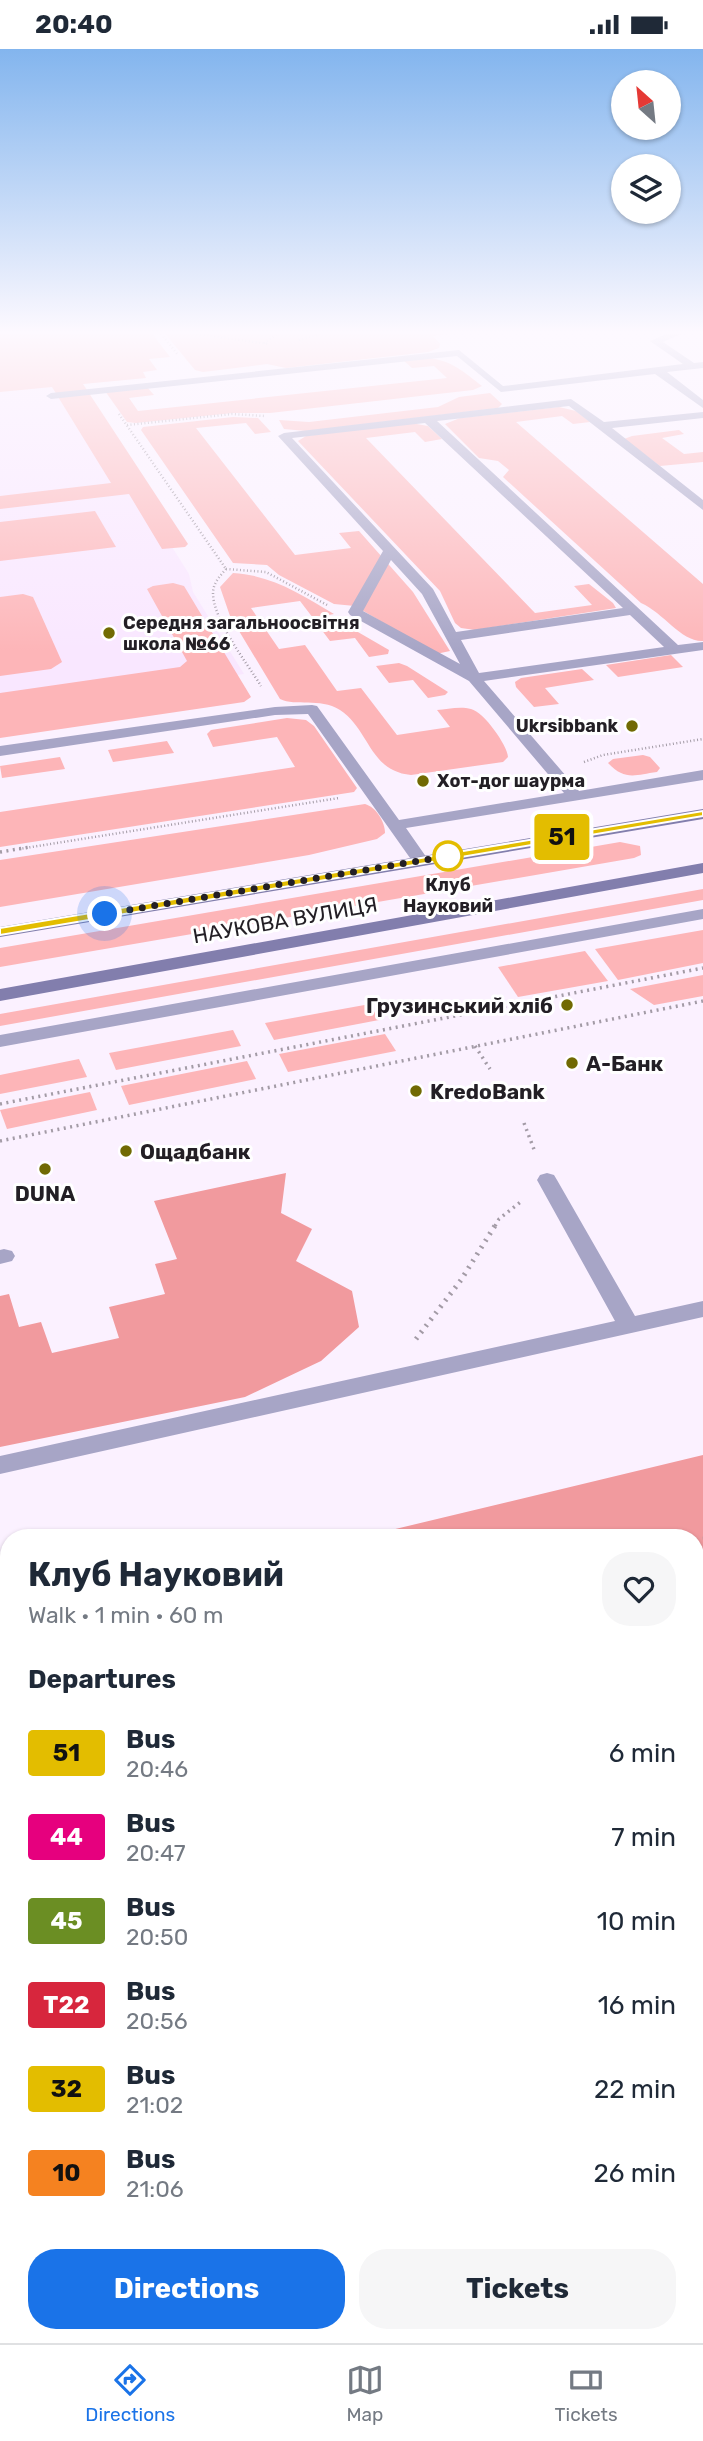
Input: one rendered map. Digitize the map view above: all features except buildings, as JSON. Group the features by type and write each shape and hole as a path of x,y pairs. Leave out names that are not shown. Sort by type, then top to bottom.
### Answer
{"main road":[{"name":"НАУКОВА ВУЛИЦЯ","path":"0,932 703,814"},
{"name":"НАУКОВА ВУЛИЦЯ","path":"0,995 703,868"}],"lane":[{"path":"286,438 428,592 474,678 575,796"},
{"path":"448,438 675,650"},
{"path":"617,438 703,506"},
{"path":"390,551 355,612 474,678 703,646"},
{"path":"452,638 633,611"},
{"path":"0,751 275,711 312,709 421,861"},
{"path":"396,825 703,775"},
{"path":"0,1041 703,914"},
{"path":"547,1180 629,1326"},
{"path":"0,1465 703,1309"}],"path":[{"path":"136,438 226,569 215,582 213,595 221,616 275,711"},
{"path":"582,763 603,755 703,739"},
{"path":"0,852 347,797"},
{"path":"0,1104 703,968"},
{"path":"0,1141 703,1001"},
{"path":"475,1046 489,1069"},
{"path":"386,1379 461,1280 499,1219 547,1180 524,1123"}],"shaded area":[{"name":"Середня загальноосвітня школа №66","path":"0,438 103,438 189,574 193,592 244,674 0,708"},
{"path":"83,438 118,438 188,544 185,547 162,549 129,494 0,509 0,496 111,483"},
{"path":"147,438 204,438 295,555 351,548 339,533 359,531 413,592 450,651 436,654 355,606 334,604 279,575 267,565 233,563"},
{"path":"303,438 366,438 535,613 592,605 574,586 589,584 616,608 475,630 461,628 455,623 440,591 298,441"},
{"path":"421,438 442,439 425,442"},
{"path":"459,438 535,438 703,584 703,641 687,637 641,603 503,477 509,470 498,461 479,458"},
{"path":"662,438 684,454 703,452 703,462 660,466 624,439"},
{"path":"95,511 116,547 0,561 0,522"},
{"path":"233,573 274,582 334,614 313,618 300,601 251,608 279,649 305,645 337,691 361,688 397,735 450,727 437,710 467,708 476,711 488,722 504,745 508,757 503,762 411,775 397,772 378,758 358,728 340,710 324,704 280,699 230,616 220,587"},
{"path":"173,583 184,586 251,697 244,702 0,738 0,693 180,667 187,661 147,589"},
{"path":"23,594 33,597 62,662 51,669 0,676 0,597"},
{"path":"351,628 389,650 388,654 369,657 355,638 330,641 321,629"},
{"path":"671,655 683,667 618,677 606,665"},
{"path":"399,663 448,692 428,698 413,680 389,683 376,666"},
{"path":"582,669 594,680 545,688 559,704 534,707 516,687 515,682 521,678"},
{"path":"287,718 306,720 314,726 357,788 354,792 0,847 0,812 295,767 277,737 213,747 207,734 211,730"},
{"path":"167,741 174,753 113,762 108,750"},
{"path":"643,755 650,757 660,768 657,772 625,775 608,763 613,759"},
{"path":"60,757 65,769 2,778 0,766"},
{"path":"365,804 379,815 383,824 385,833 377,839 309,855 0,907 0,860"},
{"path":"620,842 640,846 641,855 0,967 0,948"},
{"path":"703,889 703,900 0,1026 0,1014"},
{"path":"703,930 703,963 618,980 595,949"},
{"path":"585,951 608,981 518,997 498,967"},
{"path":"703,975 703,996 654,1005 630,989"},
{"path":"370,1004 379,1020 274,1040 265,1023"},
{"path":"233,1030 241,1046 116,1070 109,1053"},
{"path":"385,1034 396,1051 288,1072 279,1054"},
{"path":"79,1059 87,1077 0,1094 0,1075"},
{"path":"247,1061 256,1079 129,1105 121,1086"},
{"path":"90,1092 97,1110 7,1129 0,1110"},
{"path":"286,1173 281,1213 312,1229 296,1261 352,1291 359,1327 321,1361 245,1397 0,1447 0,1296 9,1294 19,1327 41,1322 52,1353 119,1338 109,1307 165,1294 155,1264 177,1259 154,1201"},
{"path":"703,1455 703,1529 395,1529"}],"bus line":[{"name":"51","path":"0,932 703,814"}],"place":[{"name":"Середня загальноосвітня школа №66","path":"109,633"},
{"name":"Ukrsibbank","path":"632,726"},
{"name":"Хот-дог шаурма","path":"423,781"},
{"name":"Клуб Науковий","path":"448,856"},
{"name":"Грузинський хліб","path":"567,1005"},
{"name":"А-Банк","path":"572,1063"},
{"name":"KredoBank","path":"416,1091"},
{"name":"Ощадбанк","path":"126,1151"},
{"name":"DUNA","path":"45,1169"}],"route":[{"path":"105,914 448,856"}]}
